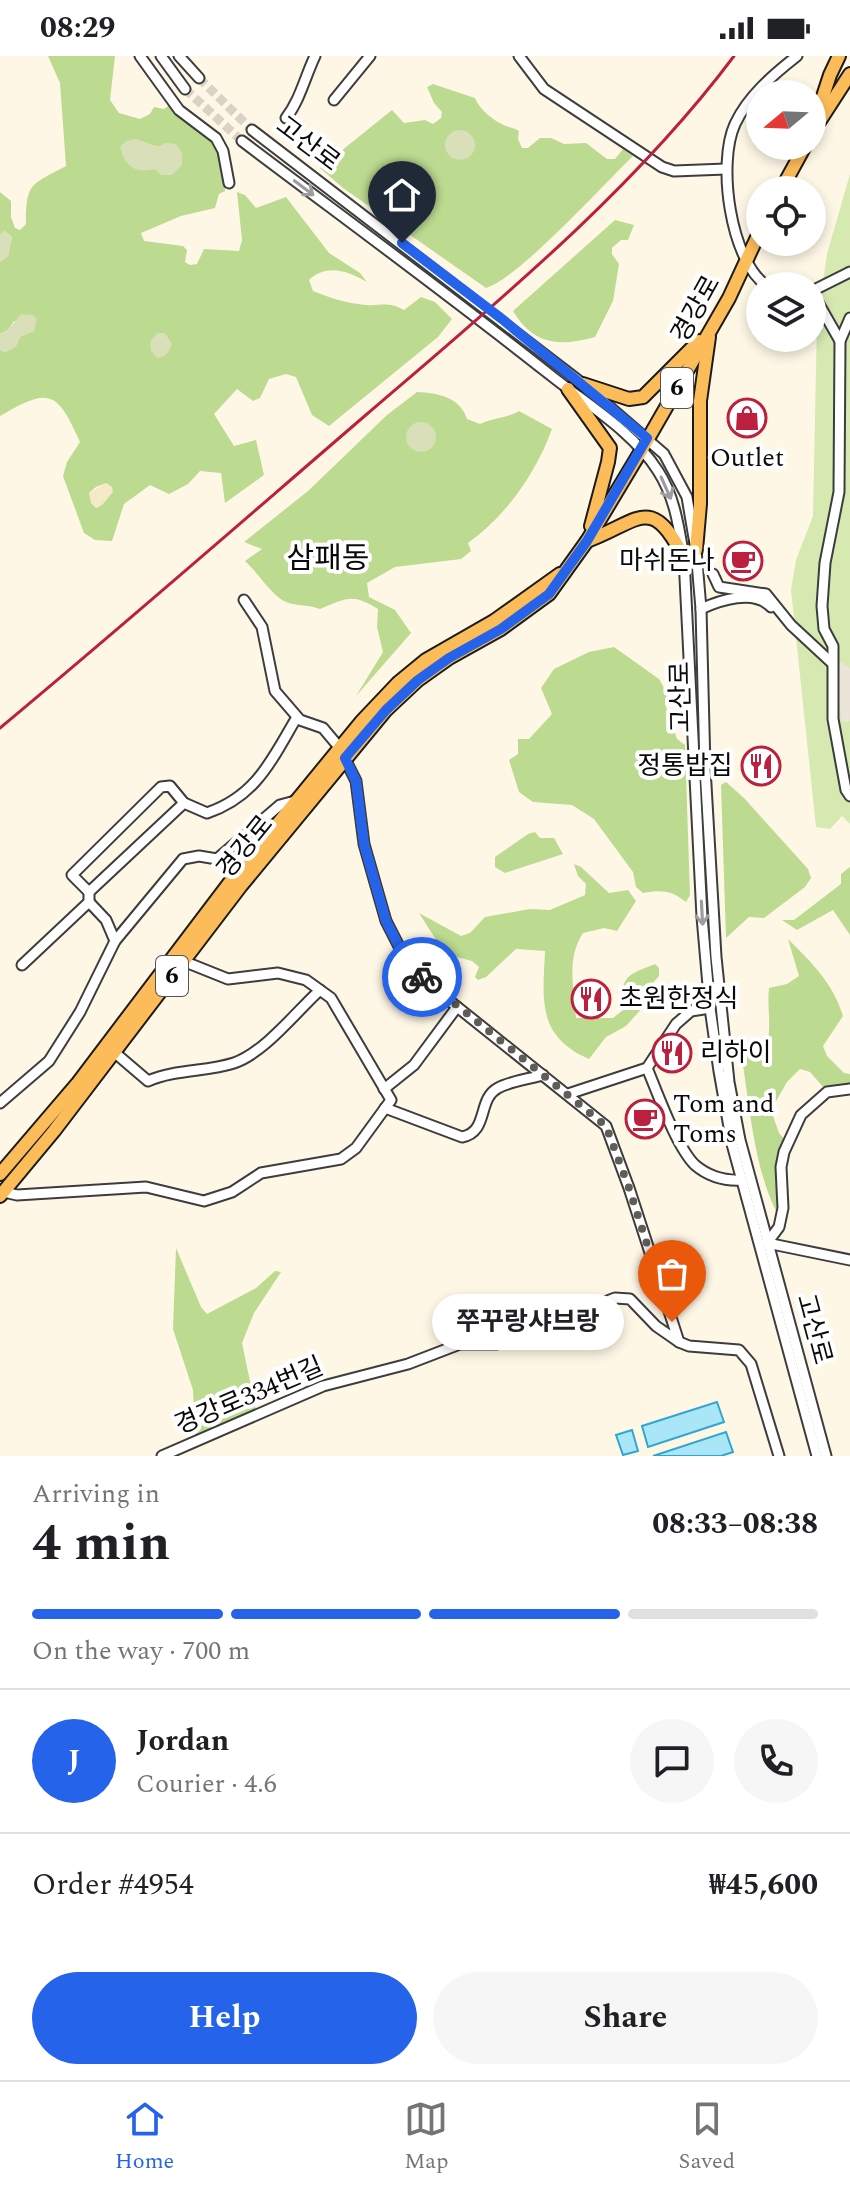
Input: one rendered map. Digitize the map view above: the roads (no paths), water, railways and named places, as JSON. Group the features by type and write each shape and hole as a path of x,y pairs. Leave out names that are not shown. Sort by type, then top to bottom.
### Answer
{"main road":[{"path":"826,88 839,56"},
{"path":"826,111 850,76"},
{"name":"경강로","path":"2,1194 398,683 426,660 494,621 566,570 641,451 748,256"},
{"path":"583,384 629,399 643,397 710,330"},
{"path":"696,550 700,504 700,401 710,330"},
{"path":"568,389 610,448 587,541"},
{"path":"587,541 613,531 632,518 648,516 661,522 684,558"},
{"name":"경강로","path":"0,1174 77,1084 295,801 342,753"}],"street":[{"path":"140,56 179,110 216,138 223,151 229,183"},
{"path":"161,56 185,89"},
{"path":"179,56 199,78"},
{"path":"286,118 297,104 300,89 315,56"},
{"path":"334,100 370,56"},
{"path":"519,56 544,89 662,167 674,171 726,169"},
{"path":"753,272 734,232 726,169 727,146 736,122 772,75 797,56"},
{"name":"고산로","path":"252,130 583,384 664,454 687,497 701,609 705,768 717,973 729,1082 740,1140 826,1456"},
{"name":"고산로","path":"242,141 622,432 657,469 668,490 678,522 684,558 702,917 710,1008 732,1144 817,1456"},
{"path":"826,285 850,272"},
{"path":"826,316 840,341"},
{"path":"850,318 840,341 839,492 825,563 822,606 824,629 833,646 833,719 846,790 850,796"},
{"path":"713,574 719,587 766,594 791,625 832,663"},
{"path":"701,609 715,603 753,598 765,601 791,625"},
{"path":"244,600 262,627 275,691 297,717 323,728 342,753 356,781 364,844 386,921 408,964 606,1126 679,1342 689,1346 739,1350 751,1364 779,1456"},
{"path":"115,941 106,920 72,875 161,787 170,786 184,803 207,813 220,809 248,791 260,778 297,717"},
{"path":"0,1103 49,1061 80,1012 115,941 183,859 199,856 217,859 280,805 295,801"},
{"path":"22,965 184,803"},
{"path":"2,1194 146,1187 204,1201 232,1192 261,1173 341,1159 356,1148 391,1100 331,998 306,980 278,973 228,979 183,961"},
{"path":"114,1052 148,1081 167,1073 231,1064 250,1056 320,990"},
{"path":"384,1089 414,1065 457,1007"},
{"path":"568,1094 647,1068 676,1024 691,1011 710,1008"},
{"path":"647,1068 673,1129 695,1165 725,1181 742,1180"},
{"path":"385,1108 462,1137 471,1135 479,1127 488,1098 497,1088 543,1075"},
{"path":"850,1089 827,1092 801,1115 784,1152 781,1167 783,1208 779,1227 767,1243 850,1260"},
{"name":"경강로334번길","path":"162,1456 323,1386 408,1364 460,1344 497,1344 615,1298 630,1299 656,1326 679,1342"}],"water":[{"path":"717,1402 724,1422 648,1447 642,1426"},
{"path":"632,1430 638,1451 623,1455 616,1435"},
{"path":"726,1432 733,1452 721,1456 653,1456"}],"tunnel":[{"path":"199,78 252,130"},
{"path":"185,89 242,141"}],"railway":[{"path":"0,728 464,331 560,245 652,154 734,56"}],"place":[{"name":"Outlet","path":"747,418"},
{"name":"마쉬돈나","path":"743,561"},
{"name":"정통밥집","path":"761,766"},
{"name":"초원한정식","path":"591,999"},
{"name":"리하이","path":"672,1053"},
{"name":"Tom and Toms","path":"645,1119"},
{"name":"쭈꾸랑샤브랑","path":"672,1322"}],"district":[{"name":"삼패동","path":"328,559"}]}
